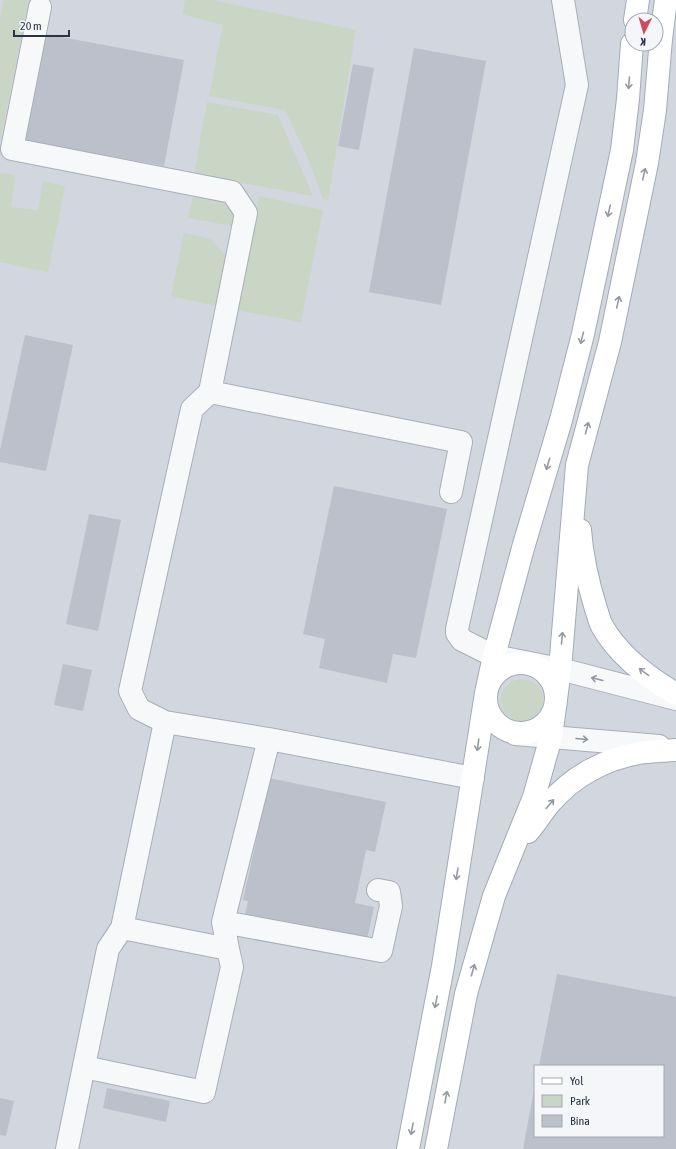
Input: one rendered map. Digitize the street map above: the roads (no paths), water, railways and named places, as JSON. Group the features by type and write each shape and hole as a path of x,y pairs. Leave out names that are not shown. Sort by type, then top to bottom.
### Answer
{"main road":[{"path":"636,12 638,0"},
{"path":"436,1149 466,994 494,896 534,797 551,736 560,669 577,465 610,342 647,162 655,110 666,0"},
{"path":"408,1149 443,966 486,693 494,656 523,548 561,420 584,334 622,150 631,52"},
{"path":"577,465 581,543 588,585 602,626 621,652 638,669 676,694"},
{"path":"516,663 527,663 538,667 547,674 553,683 556,694 556,704 553,715 546,724 537,730 526,734 515,734 504,730 495,723 489,714 486,704 486,693 489,682 496,673 505,666 516,663"},
{"path":"510,857 550,802 580,776 607,761 639,753 676,749"}],"street":[{"path":"563,0 577,85 457,629 459,637 462,640 494,656 560,669 676,699"},
{"path":"40,7 12,149 232,192 246,213 210,392 192,409 130,691 139,709 165,722 269,739 473,778"},
{"path":"210,392 461,442 451,492"},
{"path":"67,1149 108,949 122,928 165,722"},
{"path":"515,734 551,736 676,749"},
{"path":"84,1067 204,1092 232,967 223,922 269,739"},
{"path":"223,922 381,951 391,906 389,892 378,890"},
{"path":"122,928 228,949"}]}
